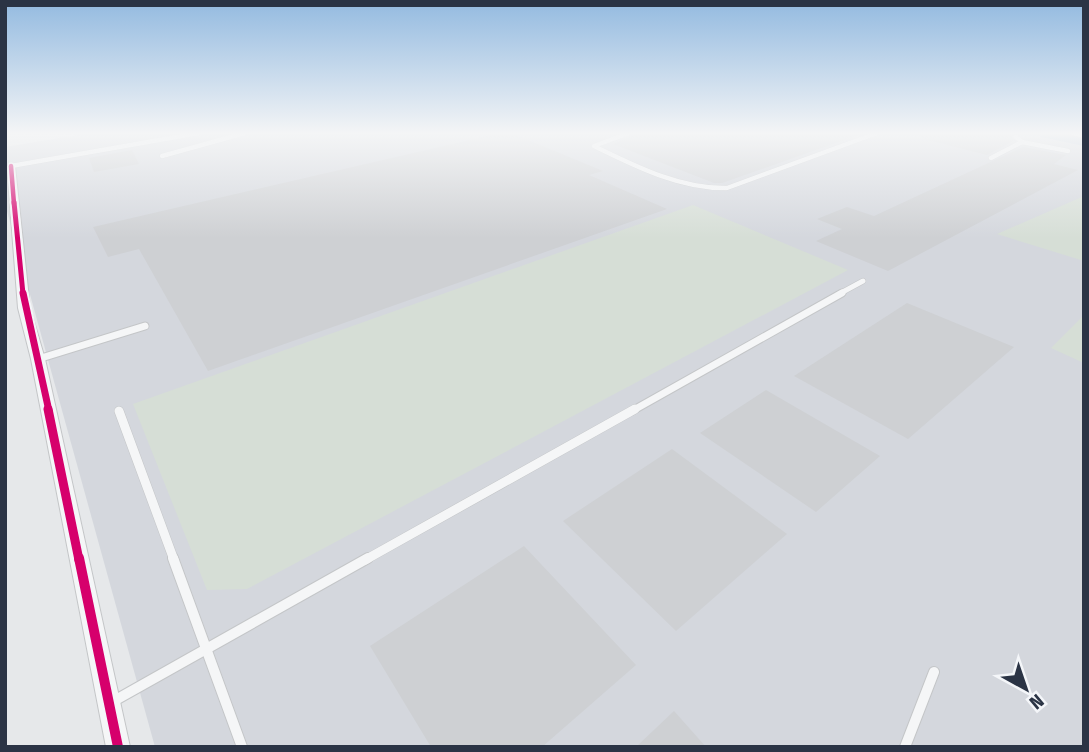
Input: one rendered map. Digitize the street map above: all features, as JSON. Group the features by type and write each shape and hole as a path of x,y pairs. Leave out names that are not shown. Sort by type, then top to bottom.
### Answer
{"street":[{"path":"11,168 24,308 38,359 118,747"}],"lane":[{"path":"648,168 692,186 715,189 726,188 781,168"},
{"path":"108,704 863,281"},
{"path":"38,359 145,326"},
{"path":"118,411 242,747"},
{"path":"905,747 934,672"}],"shaded area":[{"path":"5,168 1084,168 1084,747 155,747 5,204"},
{"path":"1084,196 1084,261 997,234"},
{"path":"693,205 848,270 247,589 207,590 133,404"},
{"path":"1084,315 1084,363 1051,348"}],"building":[{"path":"93,168 116,168 94,172"},
{"path":"348,168 596,168 603,171 589,175 667,209 208,371 139,249 108,257 93,227"},
{"path":"675,168 764,168 722,183 714,183"},
{"path":"977,168 1078,170 888,271 816,241 842,229 817,219 847,207 874,216"},
{"path":"907,303 1014,347 908,439 794,376"},
{"path":"766,390 880,456 816,512 700,433"},
{"path":"672,449 787,534 676,631 563,521"},
{"path":"524,546 636,665 542,747 431,747 370,646"},
{"path":"674,711 706,747 636,747"}],"cycle path":[{"path":"11,168 24,308 38,359 118,747"}]}
